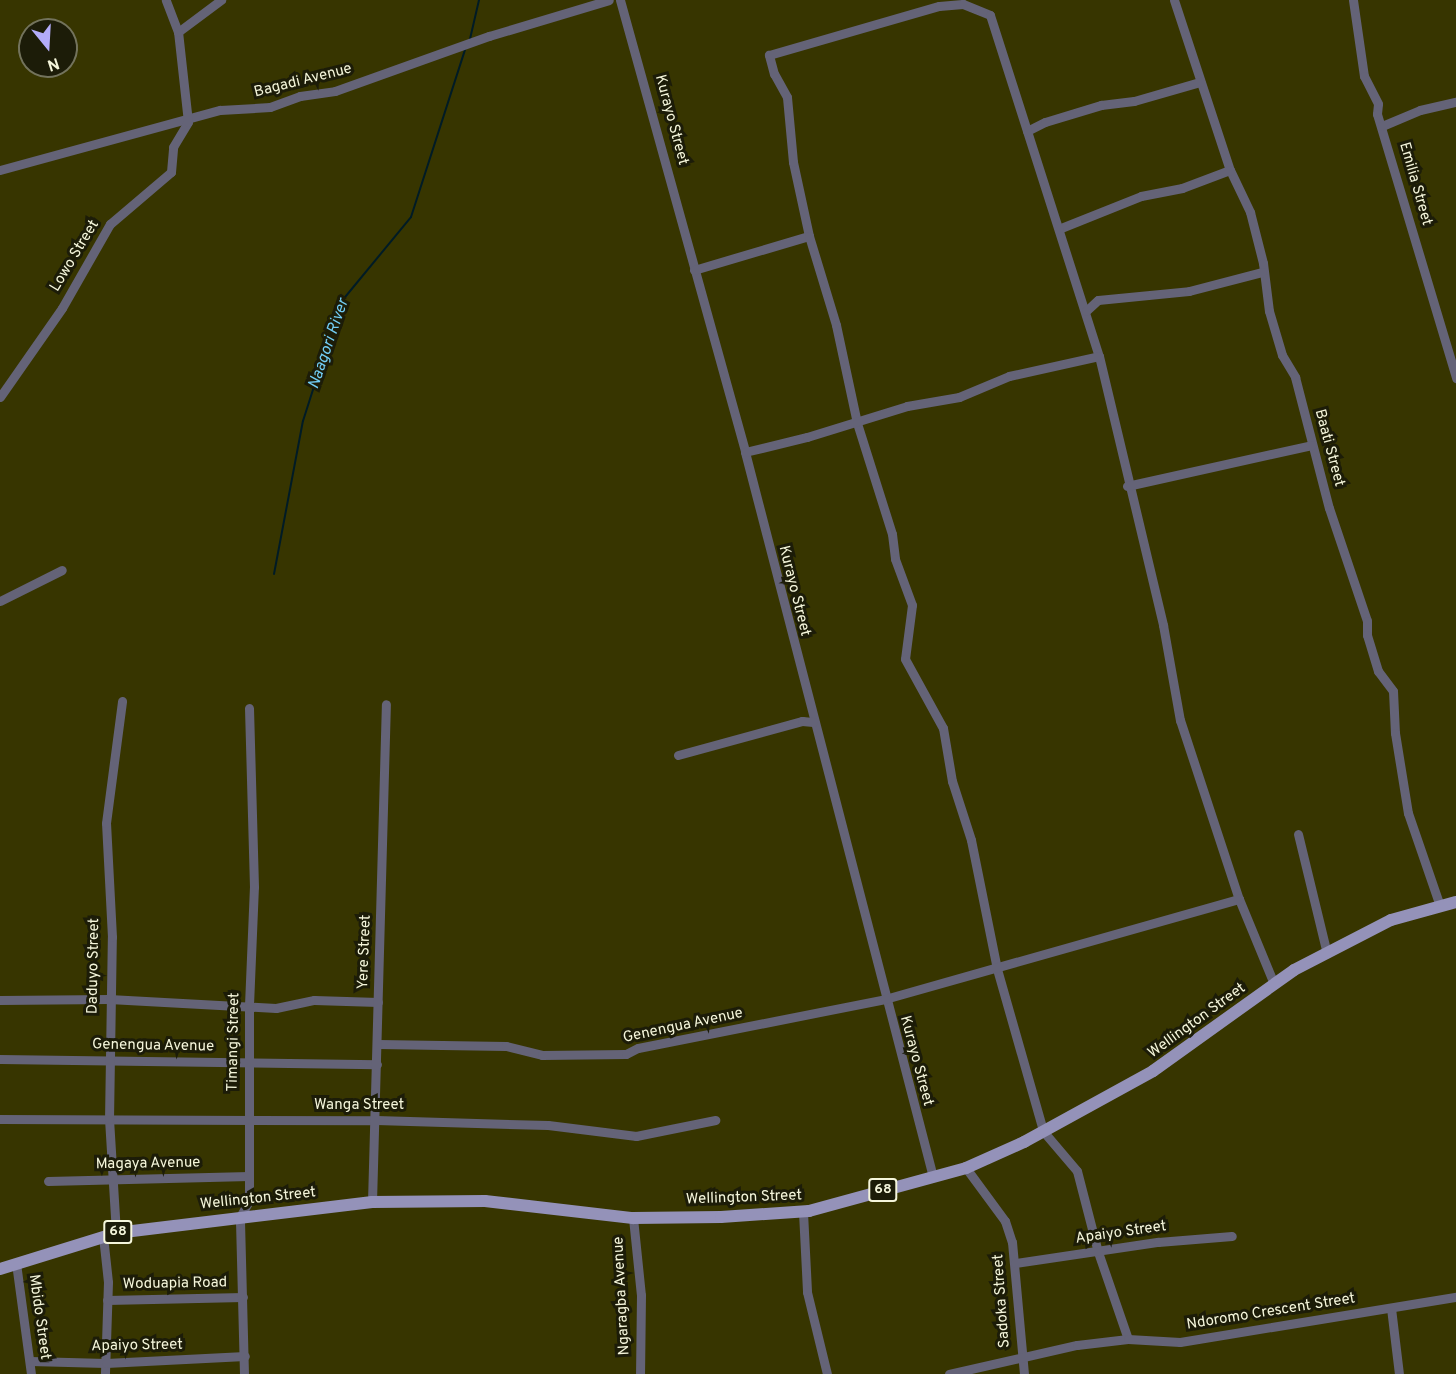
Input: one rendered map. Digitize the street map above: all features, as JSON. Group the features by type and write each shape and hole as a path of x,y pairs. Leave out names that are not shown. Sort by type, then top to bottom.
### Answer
{"main road":[{"name":"Wellington Street","path":"0,1269 116,1233 372,1202 494,1202 633,1218 803,1212 966,1168 1108,1099 1154,1071 1274,984 1327,954 1391,920 1456,902"}],"street":[{"path":"166,0 178,32 188,122"},
{"path":"178,32 221,0"},
{"name":"Bagadi Avenue","path":"0,170 188,122 220,110 270,107 300,96 335,91 489,36 609,0"},
{"name":"Kurayo Street","path":"620,0 745,452 813,722 933,1177"},
{"name":"Baati Street","path":"1174,0 1230,170 1250,212 1269,311 1282,355 1295,377 1312,445 1367,621 1367,635 1378,671 1393,691 1408,813 1440,906"},
{"name":"Emilia Street","path":"1353,0 1358,50 1456,378"},
{"path":"1128,1339 1098,1252 1077,1171 1043,1131 997,969 971,840 952,781 943,728 905,659 912,605 895,559 892,534 857,423 836,325 809,236 793,162 788,97 774,74 769,55 939,6 963,4 990,15 1061,228 1099,356 1127,486 1163,625 1180,720 1239,899 1274,984"},
{"path":"1027,131 1045,122 1101,105 1134,101 1200,82"},
{"path":"1382,126 1420,110 1456,102"},
{"name":"Lowo Street","path":"0,396 62,308 110,224 141,202 171,172 173,147 188,122"},
{"path":"1061,228 1141,196 1182,188 1230,170"},
{"path":"694,270 809,236"},
{"path":"1086,311 1098,300 1189,291 1262,272"},
{"path":"745,452 857,423 907,406 958,398 1009,376 1099,356"},
{"path":"1127,486 1312,445"},
{"path":"0,602 62,570"},
{"name":"Daduyo Street","path":"116,1233 109,1120 109,999 112,937 105,823 122,701"},
{"name":"Yere Street","path":"372,1202 386,704"},
{"name":"Timangi Street","path":"244,1374 240,1217 249,1201 249,1005 254,854 249,708"},
{"path":"678,755 802,721 813,722"},
{"path":"1298,834 1327,954"},
{"name":"Genengua Avenue","path":"378,1044 506,1046 542,1055 626,1054 638,1048 885,999 1239,899"},
{"path":"0,1000 109,999 276,1008 314,1000 378,1002"},
{"name":"Genengua Avenue","path":"0,1059 377,1064"},
{"name":"Wanga Street","path":"0,1119 248,1123 376,1120 548,1125 636,1136 715,1120"},
{"name":"Sadoka Street","path":"966,1168 1005,1221 1015,1263 1024,1374"},
{"name":"Magaya Avenue","path":"48,1180 249,1176"},
{"path":"803,1212 807,1292 827,1374"},
{"name":"Ngaragba Avenue","path":"633,1218 640,1295 640,1374"},
{"path":"103,1236 108,1300 105,1374"},
{"name":"Apaiyo Street","path":"1015,1263 1232,1236"},
{"name":"Mbido Street","path":"16,1263 31,1374"},
{"name":"Woduapia Road","path":"108,1300 243,1297"},
{"name":"Ndoromo Crescent Street","path":"949,1374 1021,1357 1128,1339 1180,1342 1456,1297"},
{"path":"1391,1308 1399,1374"},
{"name":"Apaiyo Street","path":"30,1360 106,1363 245,1356"}],"waterway":[{"name":"Naagori River","path":"470,39 479,0"},
{"name":"Naagori River","path":"274,574 303,421 341,302 411,217 466,47"}]}
